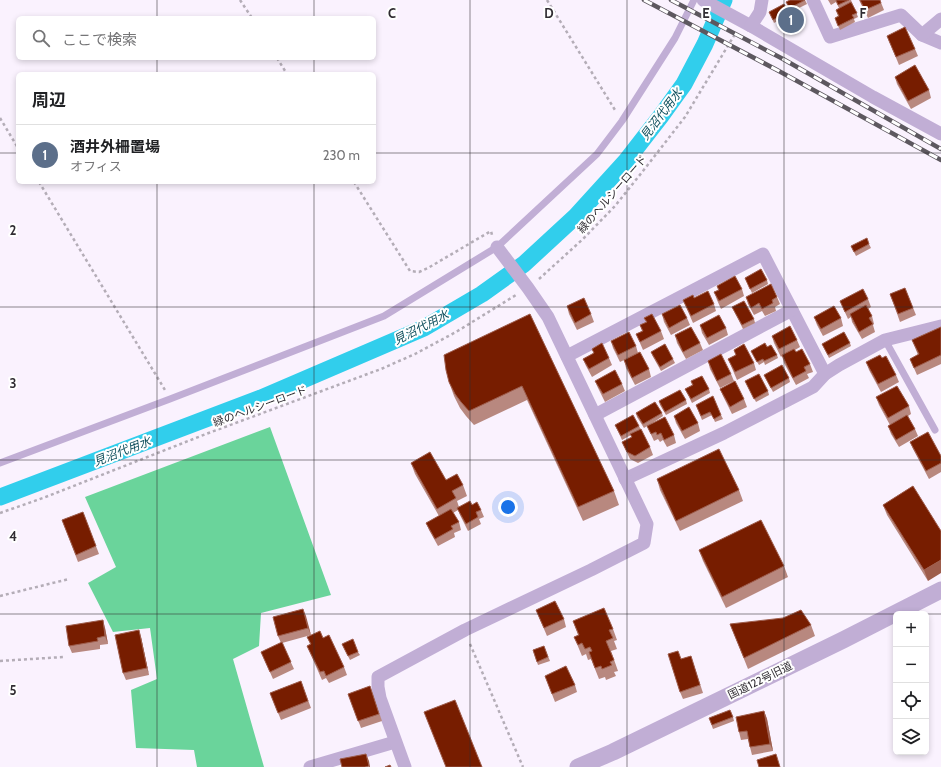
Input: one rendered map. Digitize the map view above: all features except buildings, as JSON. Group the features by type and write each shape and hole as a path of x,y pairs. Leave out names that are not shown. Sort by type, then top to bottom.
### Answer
{"street":[{"path":"703,0 941,134"},
{"path":"742,21 760,12 762,0"},
{"path":"813,0 830,37 901,15 922,35 941,43"},
{"path":"922,35 941,19"},
{"path":"405,767 380,698 378,677 465,630 644,543 647,524 531,282 510,264 497,247"},
{"path":"567,356 763,254 825,374"},
{"path":"595,415 792,310"},
{"path":"625,479 730,429 813,387 825,374 885,340 941,326"},
{"name":"国道122号旧道","path":"578,767 613,752 843,640 941,590"},
{"path":"310,767 395,742"}],"lane":[{"path":"0,463 384,316 497,247 598,154 622,121 675,38 694,0"},
{"path":"885,340 935,430"}],"path":[{"path":"240,0 251,16"},
{"path":"547,0 622,121"},
{"name":"緑のヘルシーロード","path":"531,282 583,239 643,172 685,117 742,21"},
{"path":"278,60 286,72"},
{"path":"0,118 16,145"},
{"path":"40,184 170,399"},
{"path":"355,184 410,271 419,272 428,268 491,231 497,247"},
{"name":"緑のヘルシーロード","path":"0,513 381,369 415,354 456,332 516,295"},
{"path":"0,596 69,579"},
{"path":"465,630 522,767"},
{"path":"0,661 63,657"}],"green space":[{"path":"270,427 331,595 261,613 259,646 233,659 264,767 197,767 194,750 136,748 131,690 157,679 150,628 113,632 88,583 116,567 85,497"}],"waterway":[{"name":"見沼代用水","path":"0,497 261,398 424,328 482,294 524,264 576,216 626,161 684,84 705,44 724,0"}],"railway":[{"path":"644,0 777,70 941,160"},
{"path":"671,0 783,59 941,149"}],"place":[{"name":"酒井外柵置場","path":"791,20"}]}
